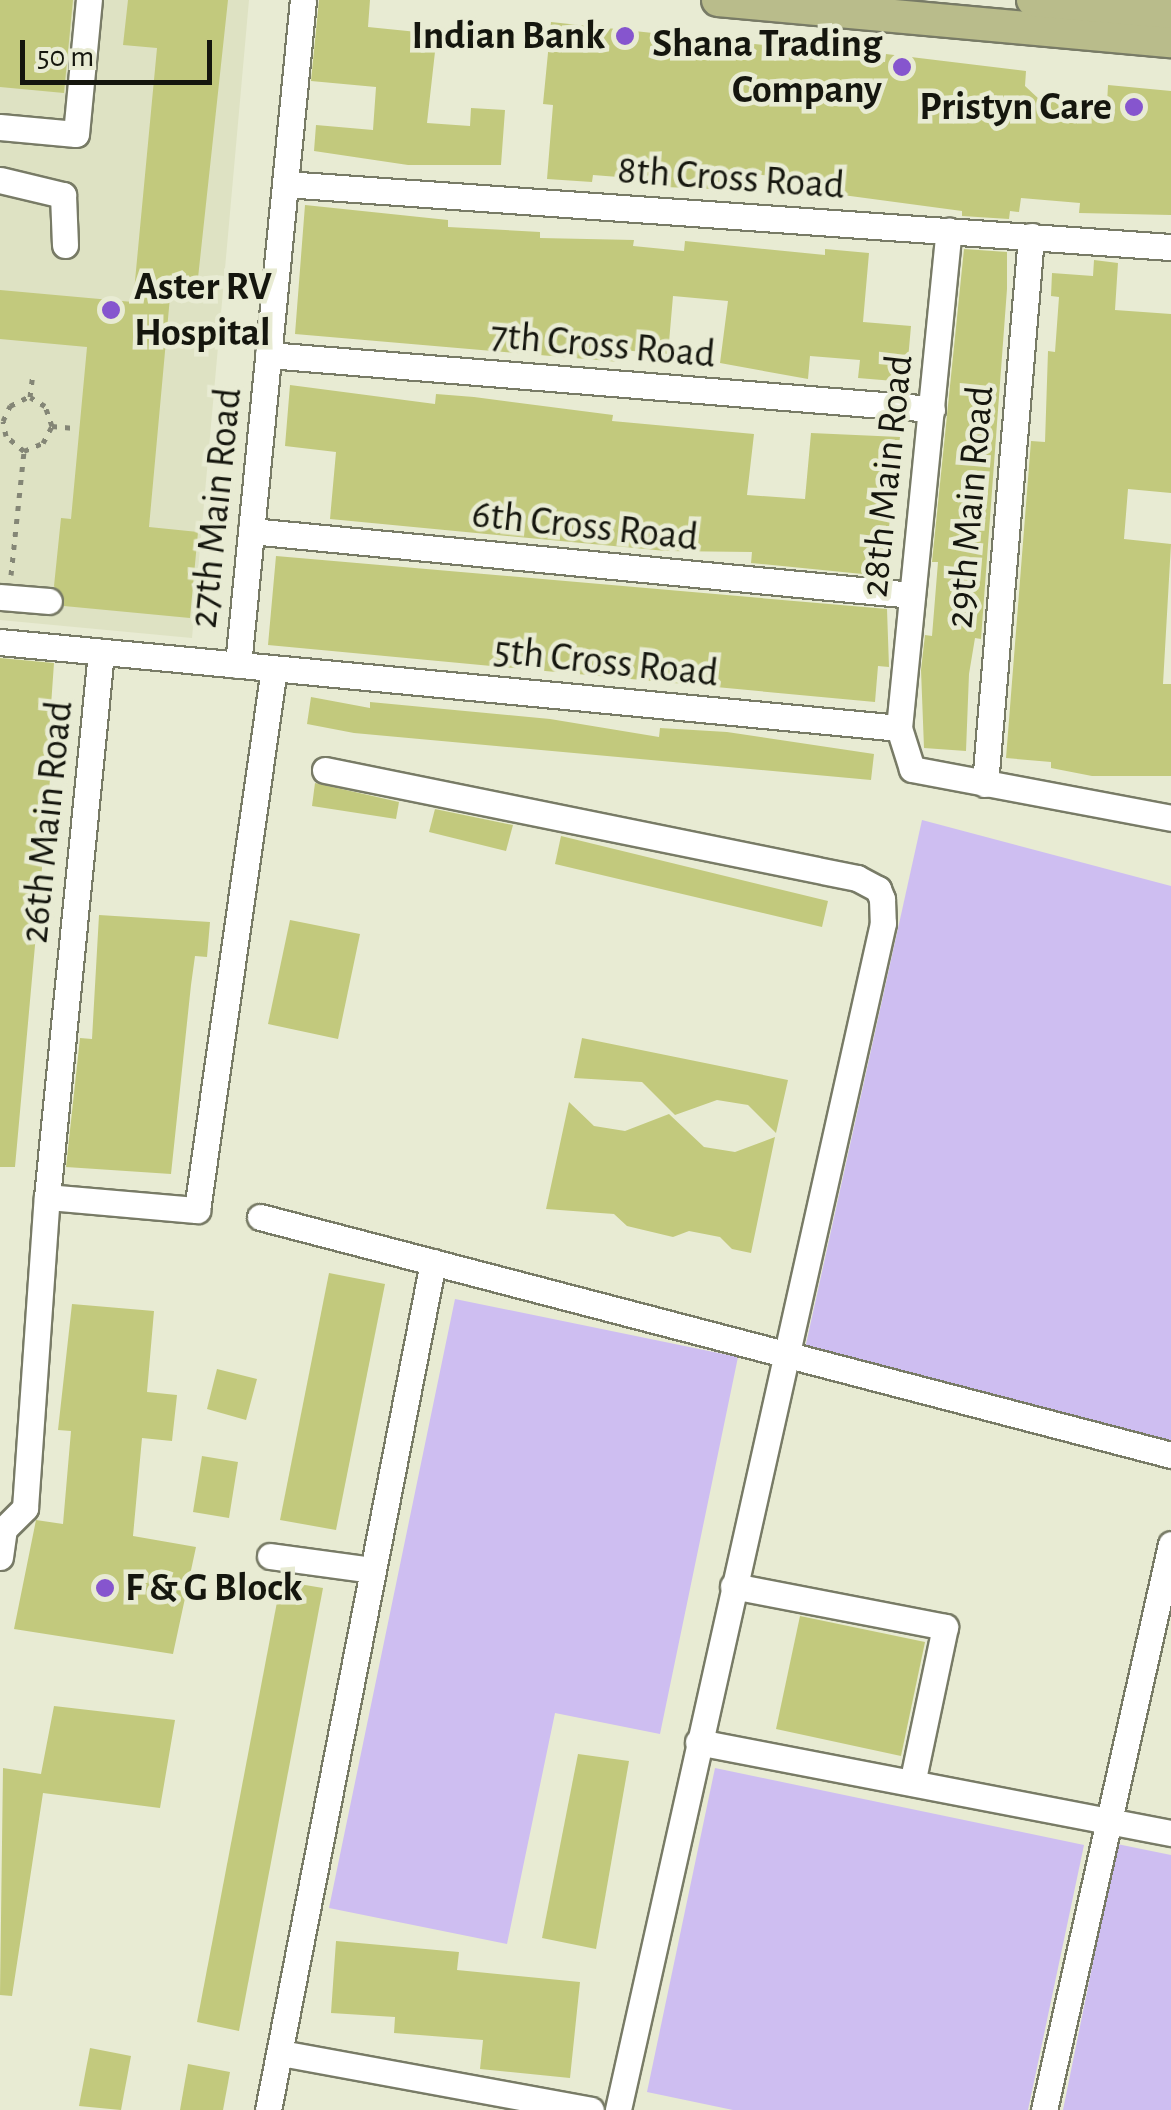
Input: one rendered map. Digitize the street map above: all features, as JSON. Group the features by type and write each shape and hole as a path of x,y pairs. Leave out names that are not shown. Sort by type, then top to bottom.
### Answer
{"main road":[{"path":"718,0 1171,42"},
{"path":"1032,0 1171,12"}],"street":[{"path":"0,127 76,134 89,0"},
{"name":"27th Main Road","path":"238,664 303,0"},
{"path":"0,180 63,195 65,244"},
{"name":"8th Cross Road","path":"285,184 1171,246"},
{"name":"28th Main Road","path":"899,728 950,231"},
{"name":"29th Main Road","path":"985,784 1031,236"},
{"name":"7th Cross Road","path":"268,355 932,409"},
{"name":"6th Cross Road","path":"252,531 912,595"},
{"path":"4,598 49,601"},
{"name":"5th Cross Road","path":"0,642 899,728"},
{"name":"26th Main Road","path":"2,1529 25,1508 47,1198 102,652"},
{"name":"27th Main Road","path":"47,1198 197,1210 274,668"},
{"path":"899,728 912,768 1171,818"},
{"path":"326,770 857,878 878,889 883,923 618,2110"},
{"path":"260,1217 1171,1455"},
{"path":"268,2110 434,1262"},
{"path":"0,1556 2,1529"},
{"path":"1044,2110 1112,1823 1171,1544"},
{"path":"270,1556 372,1570"},
{"path":"733,1586 946,1628 912,1783"},
{"path":"698,1742 1171,1833"},
{"path":"281,2054 591,2110"}],"path":[{"path":"30,396 32,374"},
{"path":"24,451 10,442 1,420 10,406 30,396"},
{"path":"24,451 43,443 52,426 45,406 30,396"},
{"path":"52,426 77,428"},
{"path":"4,598 24,451"}],"shaded area":[{"name":"Aster RV Hospital","path":"0,0 249,0 192,638 0,620"},
{"path":"922,820 1171,886 1171,1444 804,1353"},
{"path":"455,1299 738,1357 660,1734 555,1713 507,1944 329,1908"},
{"path":"715,1768 1084,1845 1028,2110 733,2110 647,2092"},
{"path":"1117,1844 1171,1855 1171,2110 1063,2110"}],"building":[{"path":"0,0 73,0 64,93 0,87"},
{"path":"128,0 228,0 198,278 172,275 149,527 198,532 190,618 64,606 54,586 61,518 71,519 87,347 0,339 0,290 133,302 157,48 123,45"},
{"path":"319,0 370,0 368,27 437,34 427,123 470,126 471,108 505,110 501,165 408,165 314,151 316,125 373,130 376,87 311,81"},
{"path":"551,22 811,50 811,56 885,62 886,54 1026,71 1025,86 1040,100 1107,104 1108,85 1171,91 1171,215 1079,213 1080,203 1021,198 1019,212 1010,211 1009,219 962,216 962,211 798,189 799,179 735,172 733,190 643,186 644,179 593,175 592,182 547,179 553,105 543,104"},
{"path":"305,205 448,220 448,227 540,232 540,238 634,240 633,246 684,251 685,241 825,255 825,249 869,253 863,322 911,326 906,382 858,378 860,360 810,356 808,379 720,363 728,301 673,296 668,354 621,350 620,362 295,334"},
{"path":"964,249 1007,252 981,639 975,638 969,674 966,751 924,748 921,670 925,635 932,636 938,562 932,562"},
{"path":"1094,260 1118,263 1115,310 1171,314 1171,493 1128,489 1124,539 1171,544 1163,684 1171,684 1171,776 1092,776 1051,768 1051,762 1006,758 1031,441 1045,442 1048,351 1055,352 1059,297 1051,296 1052,273 1093,276"},
{"path":"290,385 435,404 436,394 474,397 613,415 612,421 754,434 747,495 805,499 811,433 900,437 883,576 751,563 752,552 666,551 330,519 336,452 285,446"},
{"path":"276,556 887,609 889,667 878,666 875,702 268,645"},
{"path":"0,658 54,663 49,734 54,735 15,1167 0,1167"},
{"path":"311,697 370,708 370,702 550,719 659,737 660,728 727,732 874,754 871,780 354,733 307,724"},
{"path":"315,783 399,802 396,819 312,806"},
{"path":"435,809 513,825 506,851 429,832"},
{"path":"561,836 828,901 822,927 555,864"},
{"path":"99,915 210,922 207,957 195,956 171,1174 66,1167 80,1038 92,1039"},
{"path":"290,920 360,934 338,1039 268,1024"},
{"path":"582,1038 788,1080 776,1133 748,1105 717,1100 675,1115 642,1082 574,1078"},
{"path":"569,1102 594,1126 625,1131 669,1114 704,1147 735,1152 775,1137 751,1253 732,1249 720,1237 689,1231 673,1237 627,1226 614,1214 546,1209"},
{"path":"329,1273 385,1284 336,1530 280,1520"},
{"path":"72,1304 154,1311 147,1392 177,1395 172,1441 142,1438 133,1536 196,1547 173,1654 14,1629 36,1520 63,1524 71,1431 58,1430"},
{"path":"217,1369 257,1379 246,1420 207,1409"},
{"path":"202,1456 238,1462 229,1518 193,1512"},
{"path":"281,1581 323,1588 239,2031 197,2022"},
{"path":"800,1616 925,1642 901,1756 776,1729"},
{"path":"54,1706 175,1720 160,1808 43,1793 12,1996 0,1995 3,1768 41,1774"},
{"path":"578,1754 629,1761 596,1949 542,1938"},
{"path":"336,1941 459,1952 457,1970 580,1982 570,2078 480,2069 483,2040 394,2033 395,2017 331,2013"},
{"path":"90,2048 131,2056 121,2110 79,2106"},
{"path":"188,2064 230,2072 223,2110 180,2110"}],"place":[{"name":"Indian Bank","path":"625,36"},
{"name":"Shana Trading Company","path":"902,67"},
{"name":"Pristyn Care","path":"1134,107"},
{"name":"Aster RV Hospital","path":"111,310"},
{"name":"F & G Block","path":"105,1588"}]}
